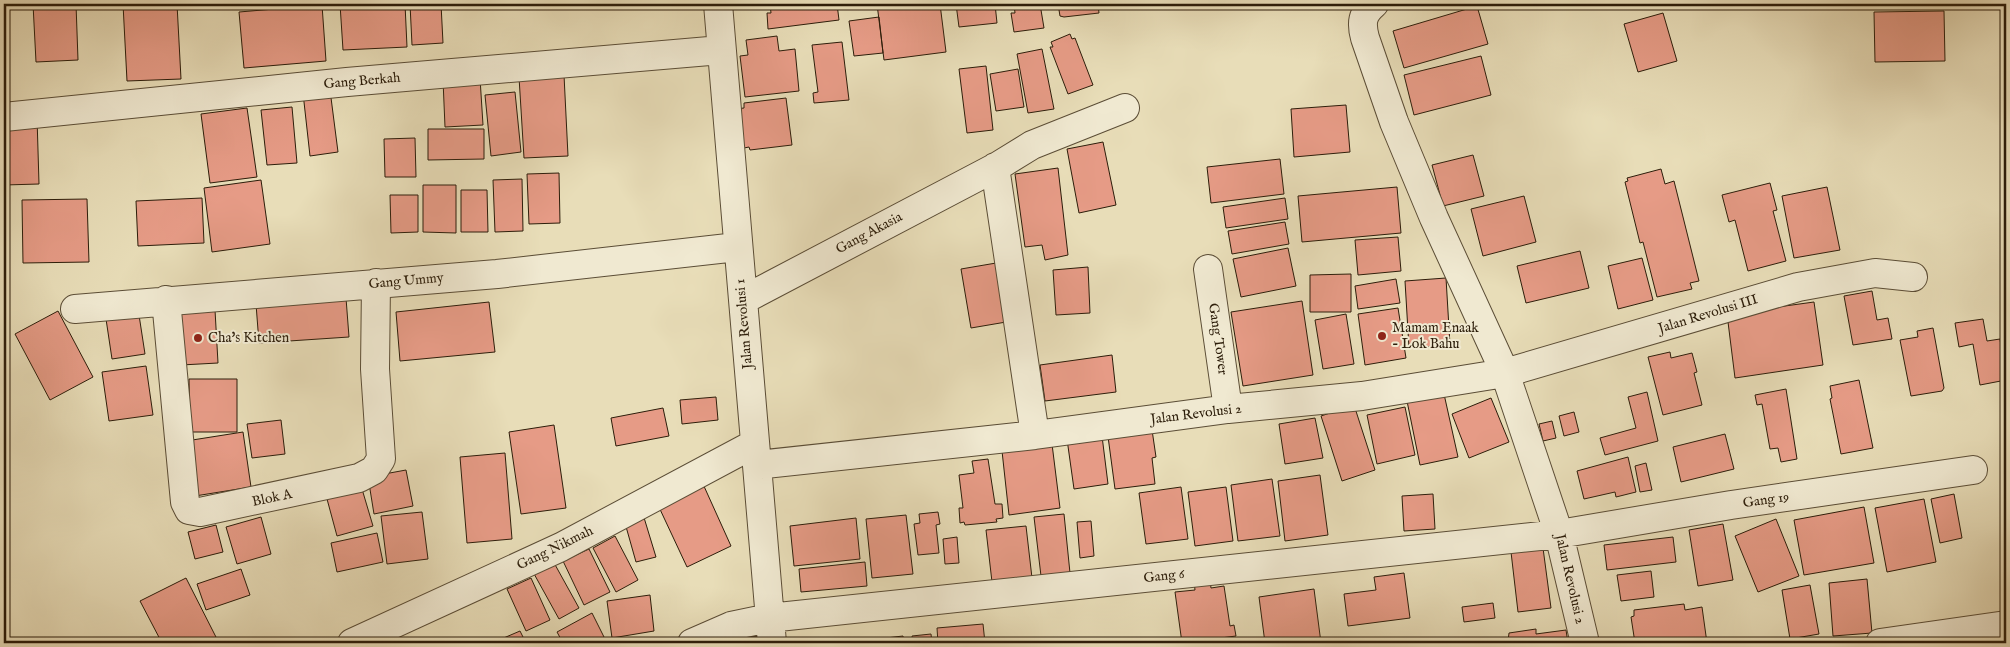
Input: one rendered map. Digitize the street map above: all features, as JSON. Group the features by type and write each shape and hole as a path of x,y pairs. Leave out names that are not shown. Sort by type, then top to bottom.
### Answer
{"street":[{"name":"Jalan Revolusi 1","path":"718,4 737,247 771,631"},
{"name":"Jalan Revolusi 2","path":"1374,4 1366,11 1362,24 1394,122 1434,218 1505,373 1559,534 1585,643"},
{"name":"Gang Berkah","path":"4,117 347,82 721,50"},
{"name":"Gang Akasia","path":"742,300 995,167 1032,145 1125,108"},
{"path":"995,167 1036,435"},
{"name":"Gang Ummy","path":"75,309 497,274 737,247"},
{"name":"Gang Tower","path":"1208,269 1228,409"},
{"name":"Jalan Revolusi III","path":"1505,373 1798,286 1875,273 1913,278"},
{"name":"Blok A","path":"166,300 185,502 190,510 200,512 359,478 374,470 382,459 375,369 376,283"},
{"name":"Jalan Revolusi 2","path":"755,454 887,450 1036,435 1228,409 1362,396 1505,373"},
{"name":"Gang Nikmah","path":"352,643 561,547 755,454"},
{"name":"Gang 19","path":"1559,534 1731,505 1974,470"},
{"name":"Gang 6","path":"692,643 731,626 771,631 1559,534"},
{"path":"1880,643 2006,625"}],"building":[{"path":"33,4 76,4 78,60 36,62"},
{"path":"123,4 177,4 181,79 127,81"},
{"path":"340,4 405,4 407,47 343,50"},
{"path":"410,4 441,4 443,43 412,45"},
{"path":"770,4 837,4 839,20 768,29 767,13 771,13"},
{"path":"877,4 940,4 946,52 884,60"},
{"path":"956,4 995,4 997,23 959,27"},
{"path":"1014,4 1040,4 1044,28 1014,32 1011,13 1015,13"},
{"path":"1058,4 1098,4 1099,13 1064,17 1060,16"},
{"path":"322,5 326,61 244,68 239,12"},
{"path":"1477,6 1488,44 1404,68 1393,31"},
{"path":"1944,11 1945,61 1875,62 1874,12"},
{"path":"1663,13 1677,61 1638,72 1624,24"},
{"path":"879,17 883,53 854,56 849,21"},
{"path":"1070,34 1072,39 1075,38 1093,85 1068,94 1050,47 1053,47 1051,42"},
{"path":"777,36 779,51 795,49 799,91 745,97 740,56 748,55 746,40"},
{"path":"842,42 849,100 814,103 813,93 818,92 812,45"},
{"path":"1042,49 1054,109 1028,113 1017,54"},
{"path":"1481,56 1491,95 1414,115 1404,75"},
{"path":"986,66 993,130 967,133 959,69"},
{"path":"1018,69 1024,107 996,111 990,74"},
{"path":"564,75 568,156 524,158 519,77"},
{"path":"480,78 483,125 445,127 443,80"},
{"path":"330,90 338,152 310,156 303,93"},
{"path":"515,92 521,152 491,156 485,95"},
{"path":"786,98 792,145 750,150 749,147 739,149 735,109 744,108 744,103"},
{"path":"1346,105 1350,152 1294,157 1291,109"},
{"path":"292,107 297,163 267,165 261,110"},
{"path":"247,108 257,177 210,183 201,114"},
{"path":"37,117 39,184 4,185 4,118"},
{"path":"428,129 484,129 484,159 428,160"},
{"path":"415,138 416,177 385,177 384,139"},
{"path":"1103,142 1116,205 1079,213 1067,149"},
{"path":"1473,155 1484,196 1443,206 1432,165"},
{"path":"1280,159 1284,194 1211,203 1207,167"},
{"path":"1058,168 1068,255 1045,260 1042,245 1025,247 1015,174"},
{"path":"1661,169 1665,184 1674,181 1699,281 1690,283 1692,289 1657,297 1643,242 1640,243 1625,182 1628,181 1627,178"},
{"path":"559,173 560,223 529,224 527,174"},
{"path":"522,179 523,231 495,232 493,180"},
{"path":"261,180 270,244 212,252 204,188"},
{"path":"1770,183 1777,210 1773,211 1786,261 1748,271 1735,220 1729,222 1722,195"},
{"path":"423,185 456,185 456,233 423,232"},
{"path":"1397,187 1401,233 1302,242 1298,196"},
{"path":"1827,187 1840,250 1794,258 1782,196"},
{"path":"461,190 487,190 488,232 461,232"},
{"path":"390,195 418,195 418,232 391,233"},
{"path":"1524,196 1536,242 1483,256 1471,209"},
{"path":"202,198 204,243 138,246 136,201"},
{"path":"1285,198 1288,219 1226,228 1223,207"},
{"path":"87,199 89,262 23,263 22,200"},
{"path":"1285,222 1289,244 1232,254 1228,231"},
{"path":"1398,237 1401,271 1358,275 1355,240"},
{"path":"1288,248 1296,286 1241,297 1233,259"},
{"path":"1580,251 1589,288 1526,303 1517,266"},
{"path":"1642,258 1653,300 1618,309 1608,266"},
{"path":"1002,262 1012,321 971,328 961,269"},
{"path":"1088,267 1090,313 1056,315 1053,270"},
{"path":"1351,274 1351,312 1310,312 1310,275"},
{"path":"1446,278 1450,345 1409,348 1405,281"},
{"path":"1396,279 1400,303 1358,309 1355,286"},
{"path":"1872,291 1877,320 1888,318 1892,339 1853,345 1844,296"},
{"path":"346,298 349,337 259,343 256,304"},
{"path":"1302,301 1313,375 1243,386 1231,312"},
{"path":"489,302 495,352 400,361 396,312"},
{"path":"1814,302 1823,365 1735,378 1727,314"},
{"name":"Mamam Enaak - Lok Bahu","path":"1398,308 1406,358 1365,365 1358,314"},
{"name":"Cha's Kitchen","path":"215,310 218,363 181,365 179,312"},
{"path":"58,311 93,377 50,400 15,334"},
{"path":"1346,314 1354,364 1323,369 1315,320"},
{"path":"139,315 145,354 112,359 106,319"},
{"path":"1983,319 1987,341 2000,339 2006,380 1980,385 1973,344 1959,347 1955,323"},
{"path":"1933,328 1944,388 1942,391 1911,396 1900,340 1918,337 1917,331"},
{"path":"1670,352 1671,358 1692,353 1697,372 1694,373 1702,405 1663,415 1648,357"},
{"path":"1112,355 1116,392 1045,401 1040,365"},
{"path":"146,366 153,415 109,421 102,372"},
{"path":"189,379 237,379 237,432 190,432"},
{"path":"1859,380 1873,448 1841,454 1830,399 1832,398 1830,386"},
{"path":"1786,389 1797,459 1781,462 1778,448 1770,449 1762,404 1757,405 1755,395"},
{"path":"1647,392 1658,441 1605,455 1600,438 1636,428 1628,397"},
{"path":"1444,394 1458,457 1420,465 1407,401"},
{"path":"716,397 718,420 682,424 680,400"},
{"path":"1491,398 1509,442 1469,458 1452,414"},
{"path":"1354,405 1375,470 1342,481 1321,416"},
{"path":"1405,407 1415,455 1377,464 1367,415"},
{"path":"663,408 669,436 616,446 611,418"},
{"path":"1574,412 1579,432 1564,436 1559,416"},
{"path":"1315,418 1323,458 1285,464 1279,424"},
{"path":"281,420 285,454 252,458 247,424"},
{"path":"1552,421 1556,438 1543,441 1539,424"},
{"path":"1151,423 1156,457 1152,458 1155,484 1115,489 1107,429"},
{"path":"554,425 566,508 521,514 509,432"},
{"path":"1101,428 1108,484 1074,489 1066,432"},
{"path":"243,432 251,487 195,496 186,441"},
{"path":"1725,434 1734,469 1681,482 1673,447"},
{"path":"1052,444 1060,508 1009,515 1002,451"},
{"path":"505,453 512,539 467,543 460,457"},
{"path":"1628,457 1636,492 1616,497 1615,492 1584,499 1577,471"},
{"path":"988,459 995,504 1002,504 1003,518 996,519 997,522 965,525 964,522 960,523 959,508 963,508 959,475 974,473 972,461"},
{"path":"1646,463 1652,490 1640,492 1635,466"},
{"path":"406,470 413,506 374,514 368,477"},
{"path":"1320,475 1328,535 1285,541 1278,481"},
{"path":"1272,479 1280,536 1238,541 1231,485"},
{"path":"703,484 731,546 687,567 658,505"},
{"path":"1181,487 1188,539 1146,544 1139,493"},
{"path":"1226,487 1233,541 1195,546 1188,492"},
{"path":"362,489 373,526 337,536 327,499"},
{"path":"1433,494 1435,529 1404,531 1402,496"},
{"path":"1954,494 1962,538 1940,543 1931,499"},
{"path":"1924,499 1936,562 1887,572 1875,508"},
{"path":"1864,507 1874,563 1804,575 1794,520"},
{"path":"642,511 656,557 636,562 623,516"},
{"path":"422,512 428,559 387,564 381,516"},
{"path":"938,512 940,524 936,525 939,553 918,555 914,524 920,523 919,514"},
{"path":"1064,514 1070,573 1041,576 1034,517"},
{"path":"906,515 913,574 872,578 866,519"},
{"path":"261,517 271,554 237,564 226,527"},
{"path":"856,518 860,559 794,566 790,526"},
{"path":"1776,519 1799,576 1758,592 1735,536"},
{"path":"1091,521 1094,556 1080,558 1077,522"},
{"path":"1723,524 1733,580 1698,586 1689,530"},
{"path":"216,525 223,552 195,559 188,532"},
{"path":"1026,526 1032,578 992,582 986,530"},
{"path":"377,533 383,562 337,572 331,543"},
{"path":"615,536 638,580 616,592 593,548"},
{"path":"957,537 959,563 945,564 943,539"},
{"path":"1673,537 1676,562 1607,570 1604,545"},
{"path":"1543,548 1551,608 1518,612 1511,552"},
{"path":"589,549 610,592 584,605 563,561"},
{"path":"553,561 579,608 559,619 533,572"},
{"path":"865,562 867,586 801,592 799,569"},
{"path":"241,569 250,595 206,610 197,584"},
{"path":"1651,571 1654,597 1621,601 1617,575"},
{"path":"1404,573 1410,618 1348,626 1344,594 1376,590 1374,577"},
{"path":"186,578 219,643 162,643 140,601"},
{"path":"531,578 550,620 526,631 507,589"},
{"path":"1867,579 1872,633 1833,636 1829,583"},
{"path":"1210,580 1211,588 1224,586 1230,626 1234,625 1236,636 1182,643 1175,592 1195,590 1194,581"},
{"path":"1810,585 1819,634 1790,639 1782,590"},
{"path":"1314,589 1321,643 1265,643 1259,597"},
{"path":"650,595 654,631 612,638 607,601"},
{"path":"1493,603 1495,618 1464,622 1462,607"},
{"path":"1684,604 1685,610 1702,607 1707,643 1635,643 1631,617 1634,616 1634,610"},
{"path":"592,613 607,643 563,643 557,632"},
{"path":"983,624 985,643 938,643 937,628"},
{"path":"1536,629 1536,634 1566,630 1568,643 1490,643 1508,641 1509,633"},
{"path":"520,631 526,643 492,643"},
{"path":"931,634 932,643 913,643 912,636"},
{"path":"903,636 904,643 843,643"}],"place":[{"name":"Mamam Enaak - Lok Bahu","path":"1382,336"},
{"name":"Cha's Kitchen","path":"198,338"}]}
